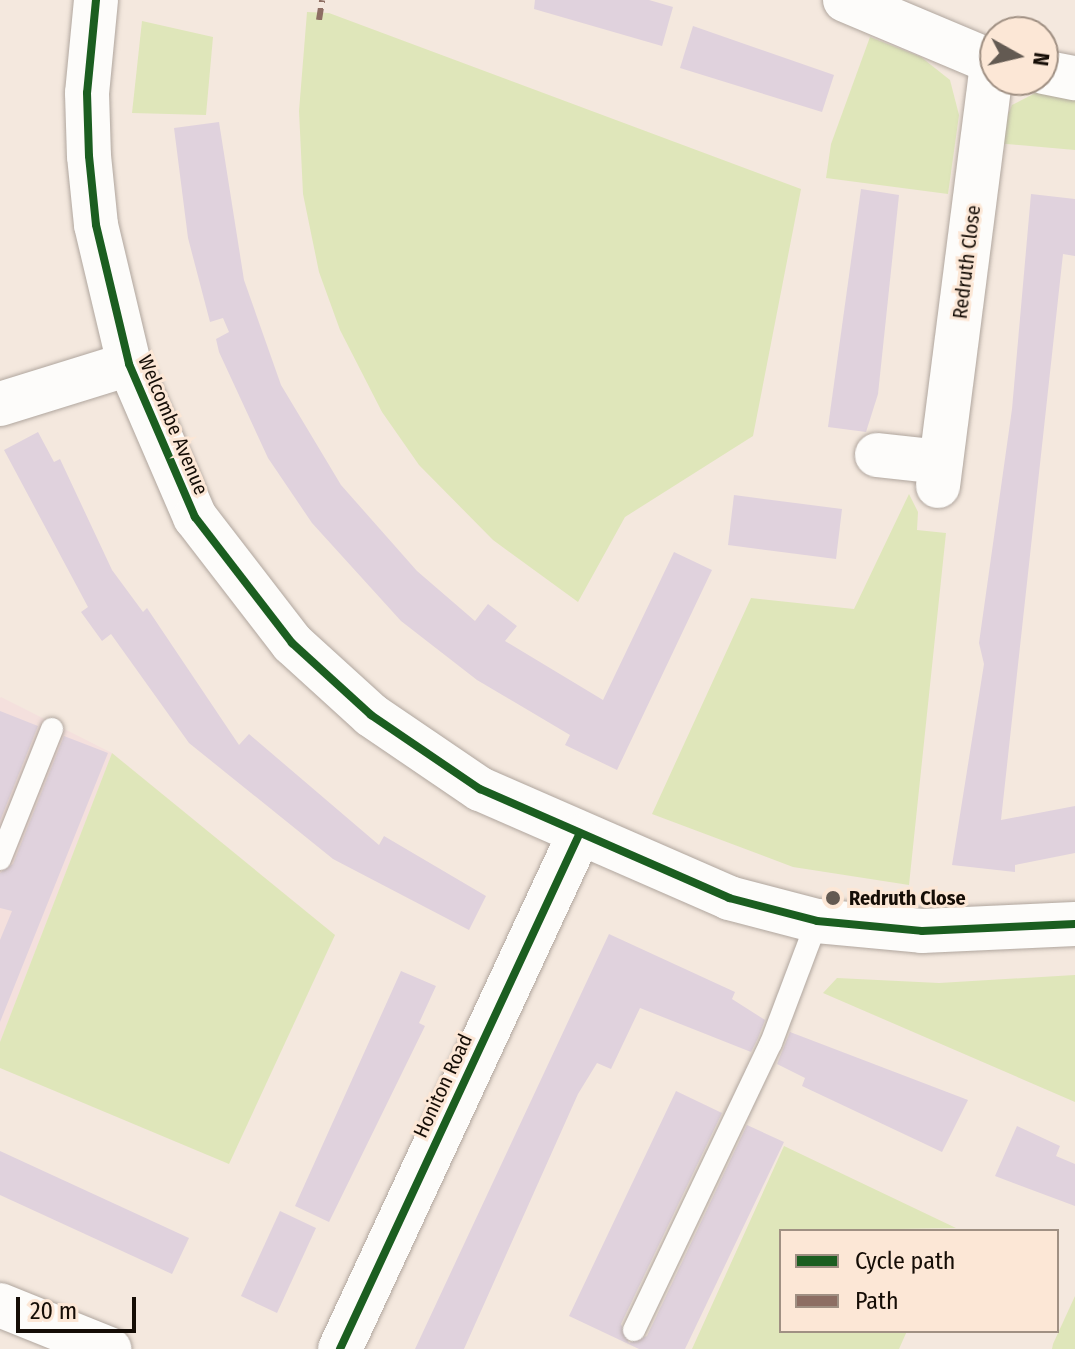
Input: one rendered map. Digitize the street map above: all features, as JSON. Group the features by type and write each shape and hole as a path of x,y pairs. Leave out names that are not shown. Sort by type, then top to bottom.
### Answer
{"street":[{"name":"Welcombe Avenue","path":"96,0 87,93 89,156 96,225 129,364 195,517 292,643 423,755 578,837 729,898 817,921 980,933 1075,924"},
{"path":"845,0 979,56"},
{"name":"Redruth Close","path":"877,455 940,474 990,96"},
{"path":"0,404 129,364"},
{"name":"Honiton Road","path":"340,1349 578,837"},
{"path":"0,1305 109,1349"}],"lane":[{"path":"0,859 52,729"},
{"path":"634,1330 771,1043 817,921"}],"shaded area":[{"path":"0,698 112,753 0,1042"}],"green space":[{"path":"307,12 329,13 801,189 753,436 625,517 578,602 493,540 419,465 382,412 340,330 319,272 303,194 299,111"},
{"path":"142,21 213,37 206,115 132,113"},
{"path":"870,37 921,57 950,80 959,115 948,194 826,178 831,144"},
{"path":"1059,92 1075,93 1075,150 996,143 1012,105 1029,96 1059,96"},
{"path":"909,494 918,512 917,530 946,533 909,885 793,867 652,814 751,598 854,609"},
{"path":"112,753 335,935 229,1164 0,1068 0,1042"},
{"path":"1075,975 1075,1102 823,993 837,978 939,983"},
{"path":"784,1146 956,1228 779,1229 779,1333 906,1333 899,1349 692,1349"},
{"path":"1075,1296 1075,1349 1052,1349"}],"building":[{"path":"535,0 649,0 673,7 662,46 534,9"},
{"path":"693,26 834,75 822,112 680,68"},
{"path":"219,122 244,280 281,385 341,485 417,571 475,621 488,604 517,626 505,641 603,700 674,552 712,570 617,770 565,745 570,735 477,680 401,621 312,523 268,458 219,352 216,339 229,332 223,318 210,322 188,238 174,128"},
{"path":"861,189 899,195 878,394 866,432 828,427"},
{"path":"1031,194 1075,199 1075,256 1063,254 1001,820 1075,806 1075,853 1015,865 1015,872 952,865 984,664 979,643 1012,409"},
{"path":"38,432 54,462 60,459 112,570 143,612 147,608 239,745 249,734 379,845 384,836 486,896 469,930 333,859 189,743 111,634 102,641 81,612 88,607 4,450"},
{"path":"734,495 842,509 836,559 728,545"},
{"path":"0,711 38,726 0,821"},
{"path":"64,736 108,753 0,1022 0,940 12,911 0,908 0,873 13,864"},
{"path":"609,934 735,992 732,999 765,1020 758,1038 751,1052 640,1008 611,1069 597,1063 578,1094 464,1349 415,1349"},
{"path":"401,971 436,986 419,1023 425,1026 329,1222 295,1206"},
{"path":"790,1032 968,1100 942,1152 802,1086 805,1078 777,1064"},
{"path":"676,1091 722,1113 621,1324 629,1343 647,1336 747,1125 784,1142 685,1349 639,1349 569,1316"},
{"path":"1017,1126 1060,1146 1056,1156 1075,1164 1075,1206 995,1176"},
{"path":"0,1151 189,1238 172,1274 0,1195"},
{"path":"280,1211 316,1228 277,1313 241,1296"}],"marked path":[{"path":"319,20 322,0"}],"cycle path":[{"path":"96,0 87,93 89,156 96,225 129,364 195,517 292,643 371,715 480,789 729,898 817,921 922,931 1075,924"},
{"path":"340,1349 578,837"}],"place":[{"name":"Redruth Close","path":"833,898"}]}
